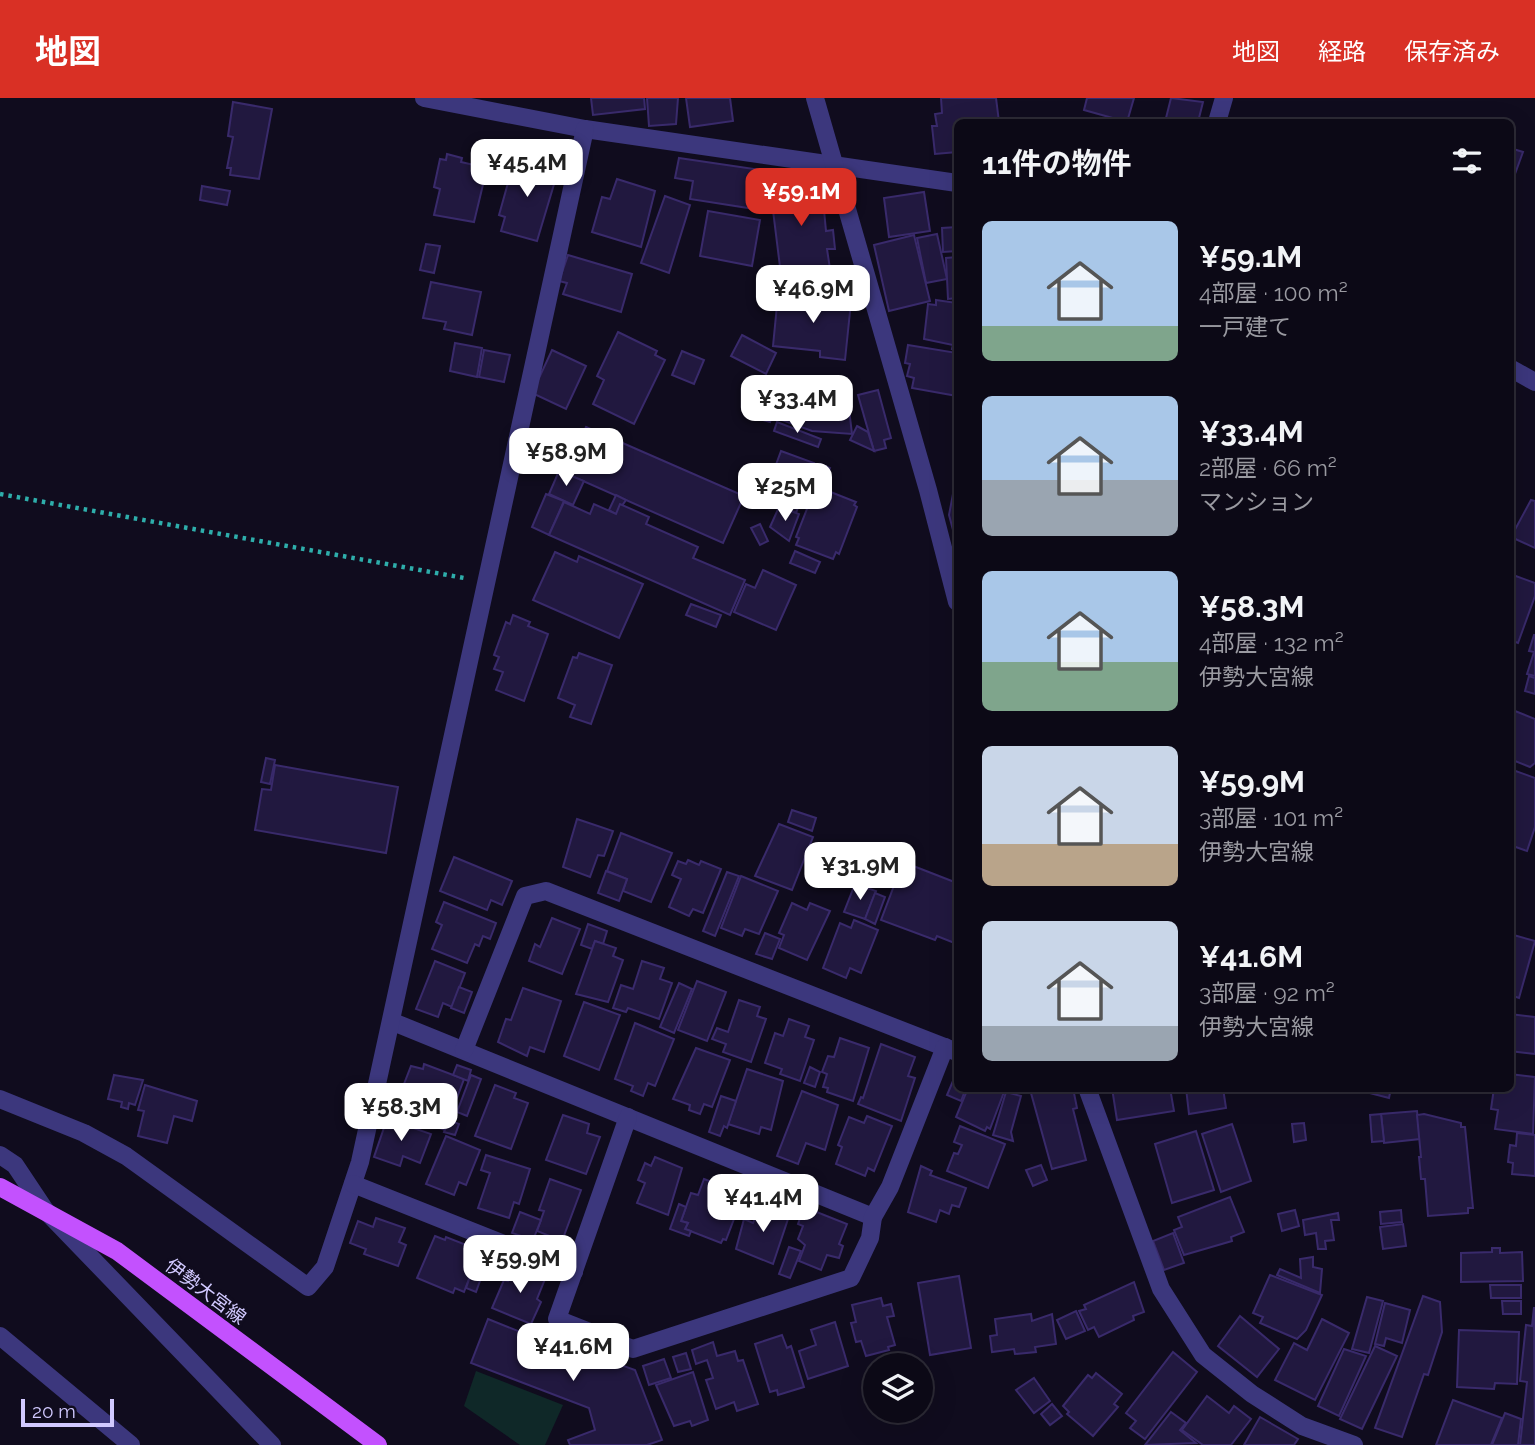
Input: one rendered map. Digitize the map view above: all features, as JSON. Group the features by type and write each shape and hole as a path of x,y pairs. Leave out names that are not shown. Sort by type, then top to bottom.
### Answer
{"main road":[{"name":"伊勢大宮線","path":"0,1187 117,1251 377,1445"}],"street":[{"path":"424,98 585,128 954,183"},
{"path":"815,98 832,165 928,490 954,590"},
{"path":"1218,119 1224,98"},
{"path":"0,1099 84,1133 126,1156 308,1287 325,1267 353,1184 393,1022 484,582 585,128"},
{"path":"1514,370 1535,382"},
{"path":"464,1050 525,896 546,891 951,1050 890,1187 873,1217 870,1238 851,1278 633,1349 557,1319 628,1118"},
{"path":"393,1022 873,1217"},
{"path":"1088,1092 1161,1289 1203,1355 1252,1394 1302,1426 1354,1445"},
{"path":"0,1156 15,1166 46,1210 272,1445"},
{"path":"353,1184 574,1272"},
{"path":"0,1336 131,1445"}],"path":[{"path":"0,494 484,582"}],"green space":[{"path":"476,1371 563,1405 545,1445 520,1445 464,1406"}],"building":[{"path":"591,98 644,98 645,109 593,115"},
{"path":"647,98 678,98 676,124 649,126"},
{"path":"686,98 730,98 733,121 690,127"},
{"path":"941,98 996,98 999,119 954,119 954,152 935,154 932,126 937,126 935,114 942,113"},
{"path":"1087,98 1134,98 1128,119 1116,119 1084,110"},
{"path":"1171,98 1203,102 1199,119 1166,119"},
{"path":"233,102 272,109 259,179 230,175 231,168 227,168 233,137 228,136"},
{"path":"1514,149 1523,152 1514,174"},
{"path":"447,154 462,158 461,162 487,168 474,222 434,215 440,189 434,187 440,159 446,160"},
{"path":"515,158 558,171 537,241 501,231 505,217 499,215"},
{"path":"679,158 767,171 761,210 690,199 693,181 675,178"},
{"path":"617,179 655,191 641,247 592,232 602,197 610,199"},
{"path":"819,179 823,207 814,208 814,211 824,210 826,231 833,230 835,249 827,249 830,269 781,275 770,186"},
{"path":"202,186 230,191 227,205 200,200"},
{"path":"924,192 930,231 889,237 884,198"},
{"path":"665,196 690,205 669,273 641,263"},
{"path":"708,211 760,220 752,266 700,256"},
{"path":"954,227 954,251 943,252 942,228"},
{"path":"937,234 947,279 926,283 917,238"},
{"path":"914,235 930,301 889,311 874,245"},
{"path":"426,244 440,246 434,273 420,270"},
{"path":"568,255 632,274 621,312 563,294 567,283 559,281"},
{"path":"954,257 954,298 948,299 946,258"},
{"path":"431,282 481,292 472,335 444,329 446,322 423,318"},
{"path":"778,295 851,302 845,360 820,357 820,351 773,346"},
{"path":"936,300 954,303 954,349 953,345 924,339 928,304 936,305"},
{"path":"618,332 657,351 655,355 665,360 634,424 593,404 604,380 597,376"},
{"path":"742,335 776,353 766,374 731,356"},
{"path":"455,343 482,348 477,377 450,371"},
{"path":"908,345 954,353 954,395 912,388 914,378 907,376 910,364 905,363"},
{"path":"484,350 510,355 504,382 479,377"},
{"path":"552,350 586,366 566,409 532,393"},
{"path":"682,351 704,360 694,384 672,375"},
{"path":"846,384 852,434 812,431 774,417 778,392 807,393 807,390"},
{"path":"878,390 891,438 884,440 886,448 874,451 858,395"},
{"path":"766,400 776,403 770,422 760,419"},
{"path":"777,422 821,439 818,447 774,431"},
{"path":"857,426 868,432 874,451 850,440"},
{"path":"586,427 744,496 723,543 565,473"},
{"path":"781,451 814,463 796,513 762,500 770,477 763,474 765,467 774,470"},
{"path":"820,464 830,468 823,486 813,482"},
{"path":"559,471 584,481 573,505 549,494"},
{"path":"818,487 856,502 854,505 857,507 839,554 836,552 833,559 796,545 799,538 796,537"},
{"path":"954,489 954,530 949,515"},
{"path":"546,494 564,501 549,535 532,527"},
{"path":"616,495 626,500 616,514 609,510"},
{"path":"1531,500 1535,501 1535,548 1514,538 1514,531"},
{"path":"564,502 590,514 594,504 616,514 620,504 649,517 646,524 698,547 693,558 745,580 730,615 549,535"},
{"path":"779,507 799,514 789,541 770,527"},
{"path":"760,524 768,541 760,545 751,528"},
{"path":"795,551 820,562 815,573 790,563"},
{"path":"555,552 577,562 579,556 643,584 619,638 533,600"},
{"path":"763,570 796,585 776,630 734,612 746,584 755,588"},
{"path":"1514,575 1535,583 1535,596 1518,643 1514,642"},
{"path":"691,604 721,615 716,627 686,615"},
{"path":"513,615 530,622 528,626 548,634 524,701 496,690 503,672 494,669 499,657 494,655 506,622 510,624"},
{"path":"1534,635 1535,676 1527,674 1534,652 1529,651"},
{"path":"579,653 612,665 591,724 570,717 575,705 558,698 573,657 577,658"},
{"path":"1529,676 1535,678 1535,694 1525,691"},
{"path":"1514,711 1535,719 1535,763 1530,767 1514,761"},
{"path":"266,758 275,760 270,784 261,782"},
{"path":"275,765 398,787 386,853 255,830 262,789 271,790"},
{"path":"1514,770 1535,778 1535,827 1527,851 1514,846"},
{"path":"792,810 816,818 812,831 788,822"},
{"path":"577,819 613,831 604,856 598,855 590,877 563,867"},
{"path":"779,824 813,837 792,890 755,876"},
{"path":"621,833 672,853 651,902 623,891 627,879 607,871"},
{"path":"454,857 512,881 502,905 491,900 487,910 440,891"},
{"path":"688,860 699,865 701,861 721,869 703,913 693,909 689,916 669,907 681,879 672,875 678,861 686,864"},
{"path":"903,862 954,882 954,943 937,936 935,940 881,920"},
{"path":"606,871 627,879 619,901 598,893"},
{"path":"727,872 739,876 715,936 703,931"},
{"path":"741,876 778,891 759,934 745,929 742,936 721,928"},
{"path":"855,884 876,891 865,919 844,912"},
{"path":"875,893 885,897 875,924 865,919"},
{"path":"444,902 496,923 490,939 483,936 479,946 475,944 467,963 432,949 442,925 436,922"},
{"path":"792,903 807,910 810,903 830,911 807,960 779,948 784,935 779,933"},
{"path":"552,918 580,929 562,974 529,961 535,944 540,947"},
{"path":"854,920 878,930 861,973 850,968 846,978 823,968 840,923 851,928"},
{"path":"588,924 607,931 603,944 595,941 592,949 581,945"},
{"path":"765,933 780,939 772,959 756,954"},
{"path":"1514,935 1535,941 1519,998 1514,996"},
{"path":"595,941 616,948 613,956 623,960 608,1002 576,994"},
{"path":"435,961 465,973 452,1007 443,1003 438,1017 416,1009"},
{"path":"642,961 664,968 660,979 672,983 659,1019 628,1008 626,1012 613,1008 621,985 633,989"},
{"path":"697,981 726,992 707,1041 678,1030"},
{"path":"679,983 692,989 674,1033 660,1027"},
{"path":"459,987 472,992 464,1013 451,1008"},
{"path":"523,988 561,1001 544,1052 530,1047 527,1056 498,1042 506,1019 511,1020"},
{"path":"739,1000 760,1007 757,1016 766,1019 751,1062 723,1052 726,1044 712,1039 717,1028 728,1032"},
{"path":"584,1002 620,1015 599,1070 564,1056"},
{"path":"1514,1014 1535,1017 1535,1054 1514,1051"},
{"path":"789,1019 809,1026 805,1037 814,1040 800,1081 780,1074 782,1069 765,1063 775,1033 783,1036"},
{"path":"635,1023 674,1039 655,1086 648,1083 643,1096 631,1091 633,1086 615,1079"},
{"path":"840,1038 869,1048 853,1101 827,1092 828,1088 823,1087 827,1074 822,1072 828,1056 834,1057"},
{"path":"881,1044 915,1057 908,1076 915,1078 901,1121 858,1104 861,1097 863,1098"},
{"path":"696,1048 730,1060 712,1107 704,1104 700,1114 689,1110 690,1105 673,1099"},
{"path":"424,1064 464,1079 445,1130 400,1114 404,1104 397,1102 411,1066 423,1069"},
{"path":"457,1065 471,1070 468,1081 453,1075"},
{"path":"810,1067 820,1072 815,1087 804,1083"},
{"path":"747,1069 783,1081 771,1130 761,1127 759,1134 728,1124"},
{"path":"1514,1074 1535,1077 1533,1134 1495,1129 1498,1110 1491,1109 1493,1092 1514,1092"},
{"path":"114,1075 143,1080 135,1105 129,1103 128,1109 121,1107 122,1102 108,1099"},
{"path":"471,1075 481,1079 467,1116 457,1112"},
{"path":"953,1081 954,1092 964,1092 961,1101 947,1095"},
{"path":"145,1085 197,1101 192,1121 174,1116 167,1143 138,1136 144,1111 138,1110"},
{"path":"495,1085 516,1093 514,1098 528,1103 511,1149 475,1136"},
{"path":"802,1091 838,1105 825,1150 806,1143 798,1164 777,1156"},
{"path":"966,1092 1004,1092 990,1129 987,1127 985,1131 956,1117"},
{"path":"1006,1092 1021,1096 1011,1132 1013,1141 993,1135"},
{"path":"1113,1092 1171,1092 1174,1111 1117,1120"},
{"path":"1186,1092 1224,1092 1226,1108 1189,1114"},
{"path":"1366,1092 1390,1092 1389,1098"},
{"path":"1031,1093 1074,1093 1077,1108 1073,1109 1086,1160 1052,1169"},
{"path":"721,1096 736,1101 727,1128 724,1126 720,1136 709,1132"},
{"path":"1417,1111 1420,1139 1384,1143 1381,1114"},
{"path":"1381,1114 1384,1141 1372,1142 1370,1115"},
{"path":"1424,1114 1461,1123 1461,1127 1465,1127 1473,1208 1468,1208 1468,1213 1428,1216 1425,1179 1421,1179 1417,1115"},
{"path":"563,1115 589,1124 587,1133 600,1137 586,1174 546,1160"},
{"path":"867,1116 892,1126 874,1171 868,1168 865,1176 836,1164 842,1147 838,1145 849,1117 864,1123"},
{"path":"387,1119 431,1134 420,1163 403,1156 400,1166 374,1157"},
{"path":"449,1120 459,1124 455,1135 444,1132"},
{"path":"1304,1123 1306,1140 1294,1142 1292,1124"},
{"path":"1232,1124 1251,1181 1221,1192 1202,1134"},
{"path":"960,1126 1005,1144 988,1188 947,1171 954,1153 958,1154 962,1145 954,1142"},
{"path":"1196,1131 1214,1190 1172,1203 1155,1144"},
{"path":"1517,1133 1535,1135 1535,1176 1512,1174 1513,1163 1508,1162 1510,1145 1516,1146"},
{"path":"446,1136 480,1150 466,1185 459,1182 454,1195 426,1184"},
{"path":"486,1155 530,1169 519,1204 514,1202 509,1218 478,1208 490,1173 481,1170"},
{"path":"655,1157 682,1168 668,1215 637,1203 645,1183 638,1180 645,1163 651,1166"},
{"path":"1041,1165 1047,1180 1033,1186 1026,1170"},
{"path":"921,1166 932,1171 930,1175 966,1188 959,1207 952,1205 949,1214 940,1210 936,1222 908,1212"},
{"path":"550,1179 581,1190 562,1241 537,1231 544,1211 539,1210"},
{"path":"704,1179 725,1187 723,1191 736,1196 732,1209 737,1211 726,1240 723,1239 721,1243 685,1229 688,1223 681,1221 691,1193 698,1195"},
{"path":"1230,1197 1244,1232 1231,1237 1232,1241 1184,1255 1174,1230 1182,1227 1178,1217"},
{"path":"679,1204 686,1207 681,1221 688,1223 685,1229 691,1231 689,1236 670,1229"},
{"path":"761,1205 789,1216 773,1264 736,1249 744,1219 753,1223"},
{"path":"804,1207 847,1224 839,1244 843,1246 839,1258 827,1255 821,1270 799,1261 805,1245 798,1239 803,1226 798,1224"},
{"path":"1295,1210 1299,1226 1282,1231 1278,1214"},
{"path":"1401,1210 1402,1222 1381,1224 1380,1212"},
{"path":"520,1212 541,1220 533,1240 512,1233"},
{"path":"1338,1213 1339,1220 1331,1220 1334,1240 1325,1241 1326,1249 1318,1249 1316,1233 1305,1235 1303,1220"},
{"path":"376,1218 405,1228 399,1242 406,1245 398,1266 364,1254 366,1249 350,1243 358,1221 373,1227"},
{"path":"1403,1224 1406,1246 1383,1249 1380,1227"},
{"path":"1173,1233 1184,1263 1164,1270 1153,1241"},
{"path":"435,1236 445,1240 446,1237 474,1248 465,1268 472,1271 464,1292 455,1288 453,1293 417,1278"},
{"path":"789,1247 801,1251 790,1278 779,1274"},
{"path":"1492,1248 1500,1248 1500,1253 1522,1252 1523,1281 1461,1282 1461,1253 1492,1252"},
{"path":"480,1249 490,1253 476,1292 466,1288"},
{"path":"1313,1257 1313,1267 1322,1269 1320,1293 1277,1275 1280,1269 1301,1278 1300,1259"},
{"path":"514,1266 545,1279 537,1299 541,1302 531,1324 492,1308 504,1280 508,1281"},
{"path":"1270,1275 1322,1295 1306,1330 1297,1339 1260,1323 1263,1317 1253,1313"},
{"path":"959,1276 971,1348 930,1353 918,1283"},
{"path":"1134,1282 1144,1312 1133,1316 1134,1320 1099,1337 1094,1327 1088,1330 1079,1311 1086,1309 1084,1305"},
{"path":"1490,1285 1521,1285 1521,1298 1491,1298"},
{"path":"1423,1296 1440,1302 1442,1332 1428,1375 1424,1374 1402,1437 1375,1428"},
{"path":"1367,1297 1383,1301 1369,1353 1352,1349"},
{"path":"881,1298 883,1306 891,1304 894,1316 887,1317 895,1345 888,1347 889,1350 865,1353 861,1341 856,1342 851,1323 856,1322 852,1305"},
{"path":"1502,1301 1521,1301 1521,1314 1503,1314"},
{"path":"1385,1303 1410,1310 1402,1343 1386,1338 1384,1346 1375,1344"},
{"path":"1534,1307 1535,1445 1520,1445 1527,1382 1520,1381 1526,1325 1532,1326"},
{"path":"1076,1311 1085,1331 1066,1339 1057,1320"},
{"path":"1031,1314 1032,1321 1052,1314 1056,1344 1035,1347 1036,1352 1015,1354 1014,1349 992,1352 990,1336 997,1335 995,1319"},
{"path":"1240,1316 1279,1349 1257,1377 1218,1346"},
{"path":"488,1319 528,1335 530,1331 595,1356 593,1361 612,1368 621,1365 635,1370 662,1440 647,1445 570,1445 568,1440 595,1430 589,1408 471,1363"},
{"path":"1322,1319 1349,1333 1315,1400 1275,1380 1294,1343 1307,1350"},
{"path":"835,1322 848,1366 808,1379 799,1351 816,1345 811,1330"},
{"path":"1459,1330 1519,1332 1517,1384 1495,1383 1494,1389 1457,1387"},
{"path":"782,1335 787,1348 791,1346 804,1387 778,1395 777,1390 770,1392 755,1344"},
{"path":"713,1342 717,1356 735,1351 738,1361 743,1360 758,1404 737,1411 734,1402 716,1409 706,1380 713,1378 707,1360 696,1364 692,1350"},
{"path":"1375,1346 1397,1356 1362,1429 1340,1419"},
{"path":"1344,1349 1366,1356 1339,1416 1318,1406"},
{"path":"1173,1352 1197,1372 1145,1439 1130,1428 1136,1421 1126,1413"},
{"path":"686,1353 691,1369 678,1372 673,1357"},
{"path":"664,1359 671,1378 649,1385 643,1366"},
{"path":"693,1372 708,1420 692,1426 690,1421 674,1426 656,1385"},
{"path":"1096,1373 1122,1394 1114,1404 1118,1407 1093,1436 1067,1414 1069,1412 1063,1406 1088,1375 1092,1378"},
{"path":"1034,1378 1050,1401 1034,1413 1016,1390"},
{"path":"1207,1396 1229,1413 1234,1406 1251,1419 1231,1445 1203,1445 1182,1430"},
{"path":"1453,1400 1502,1418 1491,1445 1436,1445"},
{"path":"1052,1404 1062,1416 1050,1425 1041,1414"},
{"path":"1171,1412 1186,1423 1180,1430 1196,1443 1145,1445"},
{"path":"1505,1413 1521,1419 1518,1445 1492,1445"},
{"path":"1260,1417 1298,1439 1294,1445 1244,1445"}]}
